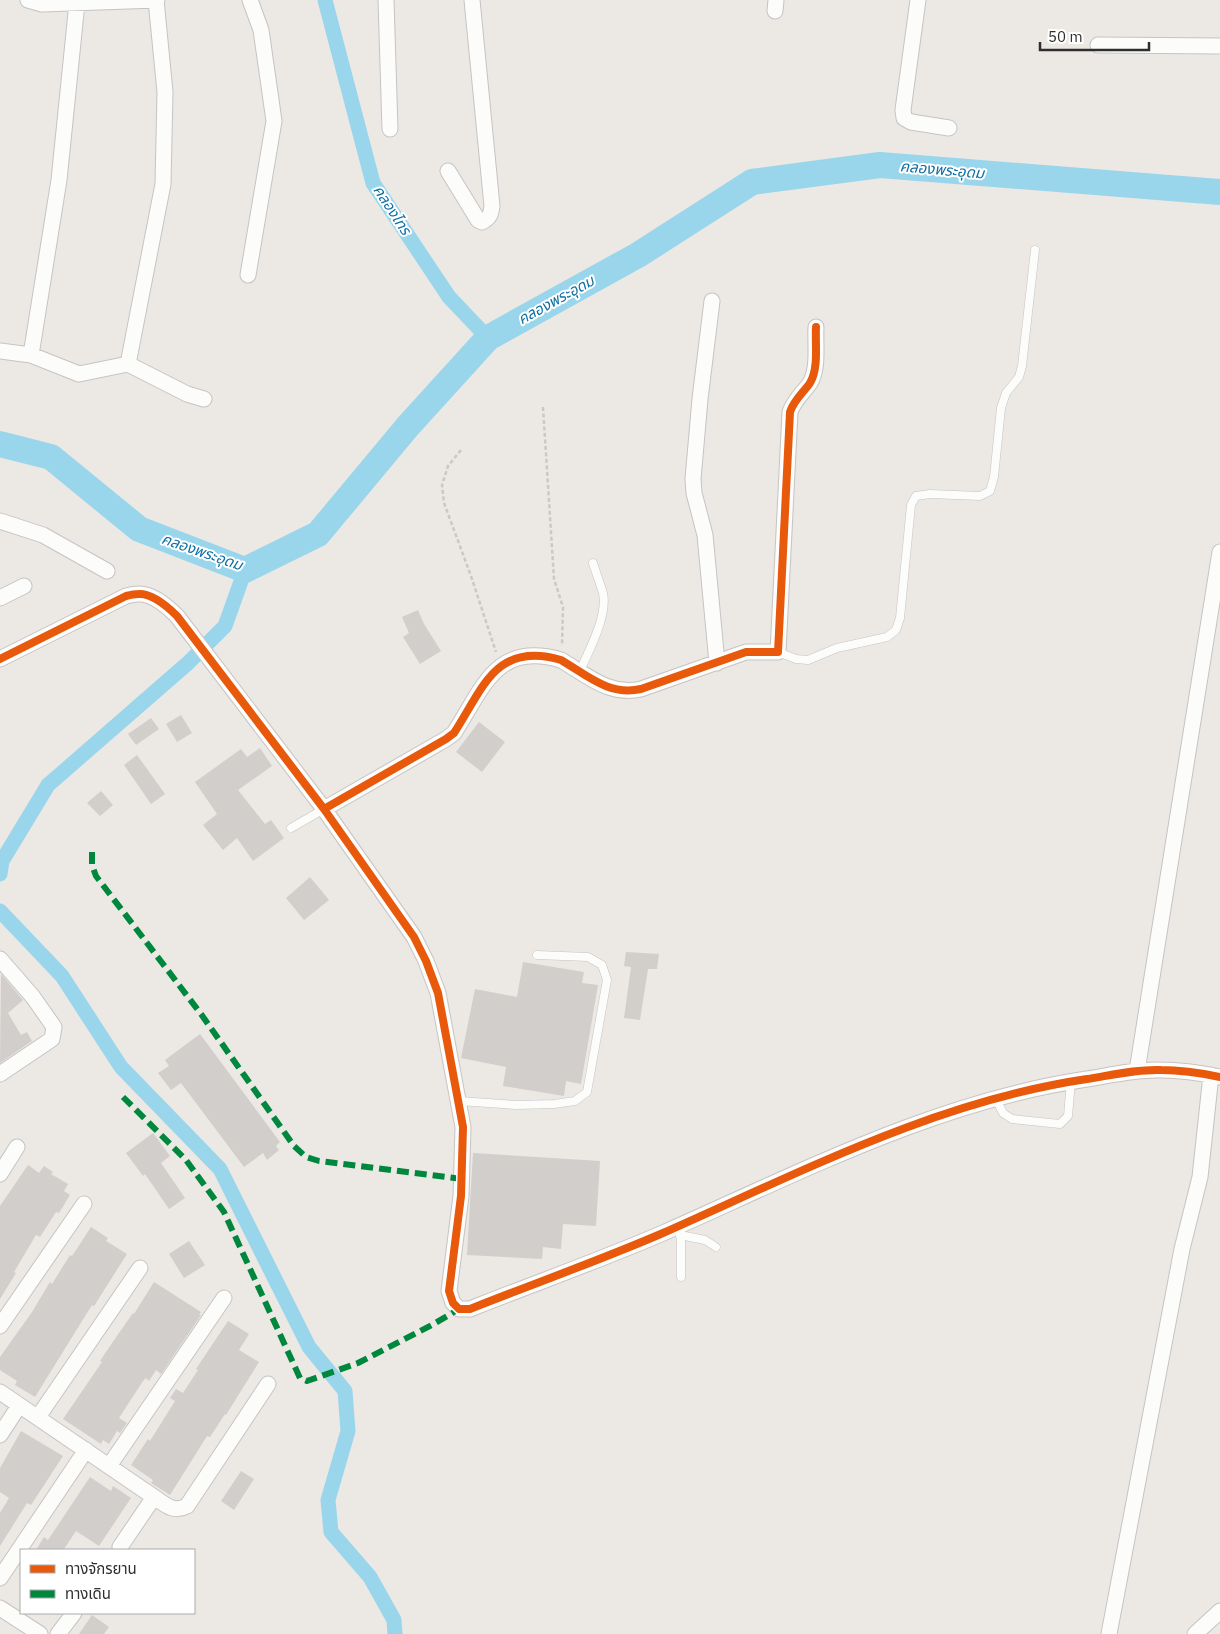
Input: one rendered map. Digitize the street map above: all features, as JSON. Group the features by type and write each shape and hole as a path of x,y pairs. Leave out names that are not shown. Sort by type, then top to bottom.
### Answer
{"street":[{"path":"37,1 76,3 156,0 165,92 163,184 128,364"},
{"path":"248,275 274,121 261,30 250,0"},
{"path":"386,0 390,129"},
{"path":"448,172 478,220 482,222 488,219 491,215 492,206 472,0"},
{"path":"918,0 903,110 904,118 911,122 949,128"},
{"path":"32,355 59,180 76,3"},
{"path":"1098,45 1220,46"},
{"path":"712,301 700,399 693,479 694,493 705,535 716,663"},
{"path":"324,809 454,733 490,676 500,666 512,660 536,656 561,660 608,688 628,692 746,652 778,652 790,412 798,397 810,384 815,374 816,327"},
{"path":"0,351 32,355 79,374 128,364 187,394 204,399"},
{"path":"0,521 43,535 107,571"},
{"path":"1137,1071 1220,552"},
{"path":"0,598 24,586"},
{"path":"0,659 126,596 140,594 152,598 169,608 185,626 324,809 414,937 426,961 438,993 463,1127 461,1188 449,1291 453,1303 458,1309 470,1309 680,1230 859,1146 910,1126 995,1097 1071,1081 1137,1071 1162,1070 1215,1076 1200,1177 1182,1249 1109,1634"},
{"path":"0,959 33,997 54,1028 52,1039 0,1074"},
{"path":"0,1174 18,1147"},
{"path":"0,1326 84,1204"},
{"path":"38,1417 140,1268"},
{"path":"109,1466 224,1298"},
{"path":"0,1392 154,1497 171,1508 179,1510 187,1506 268,1384"},
{"path":"0,1435 19,1406"},
{"path":"0,1578 86,1450"},
{"path":"120,1547 154,1497"},
{"path":"0,1608 40,1634"},
{"path":"1195,1634 1220,1611"},
{"path":"58,1634 73,1614"}],"lane":[{"path":"778,652 796,659 808,660 838,648 886,637 896,630 900,618 911,504 916,496 930,494 980,496 990,491 994,478 1001,408 1006,393 1019,377 1022,366 1035,250"},
{"path":"580,671 595,639 603,610 603,594 593,563"},
{"path":"291,828 324,809"},
{"path":"459,1101 516,1105 554,1104 575,1102 587,1092 607,980 602,964 588,956 537,955"},
{"path":"995,1097 1003,1112 1012,1119 1060,1124 1068,1116 1071,1081"},
{"path":"681,1277 680,1230 705,1240 716,1247"}],"path":[{"path":"543,407 554,579 563,607 561,660"},
{"path":"461,450 448,466 442,485 444,504 471,576 500,666"}],"building":[{"path":"418,610 424,624 441,651 420,664 403,637 409,633 402,617"},
{"path":"181,715 192,733 177,742 166,724"},
{"path":"151,718 159,729 136,745 128,734"},
{"path":"479,722 505,742 482,772 456,752"},
{"path":"260,748 272,766 238,790 265,824 271,820 284,838 253,861 237,838 223,850 203,825 217,814 195,782 241,749 247,757"},
{"path":"137,755 165,794 151,804 124,765"},
{"path":"101,791 113,805 100,816 87,803"},
{"path":"310,877 329,900 304,920 286,898"},
{"path":"626,952 659,954 657,969 648,969 640,1020 624,1018 631,967 624,966"},
{"path":"523,962 584,972 582,983 598,985 581,1084 566,1081 564,1096 503,1086 506,1067 461,1058 475,989 517,997"},
{"path":"1,974 23,1000 8,1013 21,1035 27,1032 32,1041 0,1063"},
{"path":"200,1034 280,1142 276,1146 279,1150 267,1160 263,1153 244,1167 181,1083 171,1090 158,1073 169,1066 165,1060"},
{"path":"153,1133 170,1156 161,1163 185,1198 169,1209 145,1174 143,1176 126,1153"},
{"path":"473,1153 600,1161 596,1226 563,1224 561,1249 543,1247 542,1259 467,1255"},
{"path":"28,1165 39,1173 44,1166 53,1172 51,1174 68,1184 64,1191 70,1195 59,1213 56,1212 40,1237 36,1235 0,1299 0,1206"},
{"path":"91,1227 108,1238 106,1241 127,1254 94,1306 92,1305 35,1397 15,1385 17,1381 0,1370 0,1357 32,1312 50,1282 52,1284 70,1255 72,1256"},
{"path":"189,1241 205,1265 184,1278 169,1254"},
{"path":"154,1282 201,1312 199,1315 201,1315 161,1374 156,1370 149,1381 146,1378 143,1381 119,1418 127,1423 120,1433 117,1431 109,1444 103,1440 101,1444 63,1419"},
{"path":"228,1321 249,1334 239,1350 259,1362 226,1415 210,1437 207,1436 170,1495 151,1483 153,1480 131,1465 148,1439 150,1441 175,1401 170,1398 176,1389 183,1393 198,1370 196,1369"},
{"path":"21,1431 63,1456 31,1505 27,1503 0,1546 0,1513 9,1498 0,1492 0,1468"},
{"path":"241,1471 254,1479 234,1510 221,1501"},
{"path":"90,1477 111,1491 113,1486 131,1498 99,1546 76,1531 64,1549 37,1549 44,1537 48,1540"},
{"path":"92,1615 109,1627 104,1634 79,1634"}],"waterway":[{"name":"คลองไทร","path":"325,0 373,183 449,297 488,338"},
{"name":"คลองพระอุดม","path":"0,444 51,457 139,529 245,570 318,534 408,426 488,338 638,255 752,182 880,165 1220,192"},
{"path":"0,874 2,861 48,785 188,663 225,626 245,570"},
{"path":"0,911 62,976 121,1067 220,1169 309,1347 345,1391 348,1431 328,1500 331,1532 370,1577 394,1620 395,1634"}],"marked path":[{"path":"92,852 92,865 96,876 201,1014 294,1146 306,1157 319,1161 462,1179"},
{"path":"123,1097 186,1160 224,1212 300,1378 307,1381 358,1363 459,1309"}],"cycle path":[{"path":"324,809 454,733 483,686 494,673 506,663 521,657 539,656 561,660 599,683 619,690 629,690 641,689 746,652 778,652 790,412 813,377 816,363 816,327"},
{"path":"0,659 126,596 143,594 154,598 177,616 324,809 414,937 426,961 438,993 463,1127 461,1196 449,1291 453,1303 459,1309 470,1309 618,1252 871,1141 923,1121 977,1104 1031,1089 1134,1071 1176,1071 1220,1077"}]}
